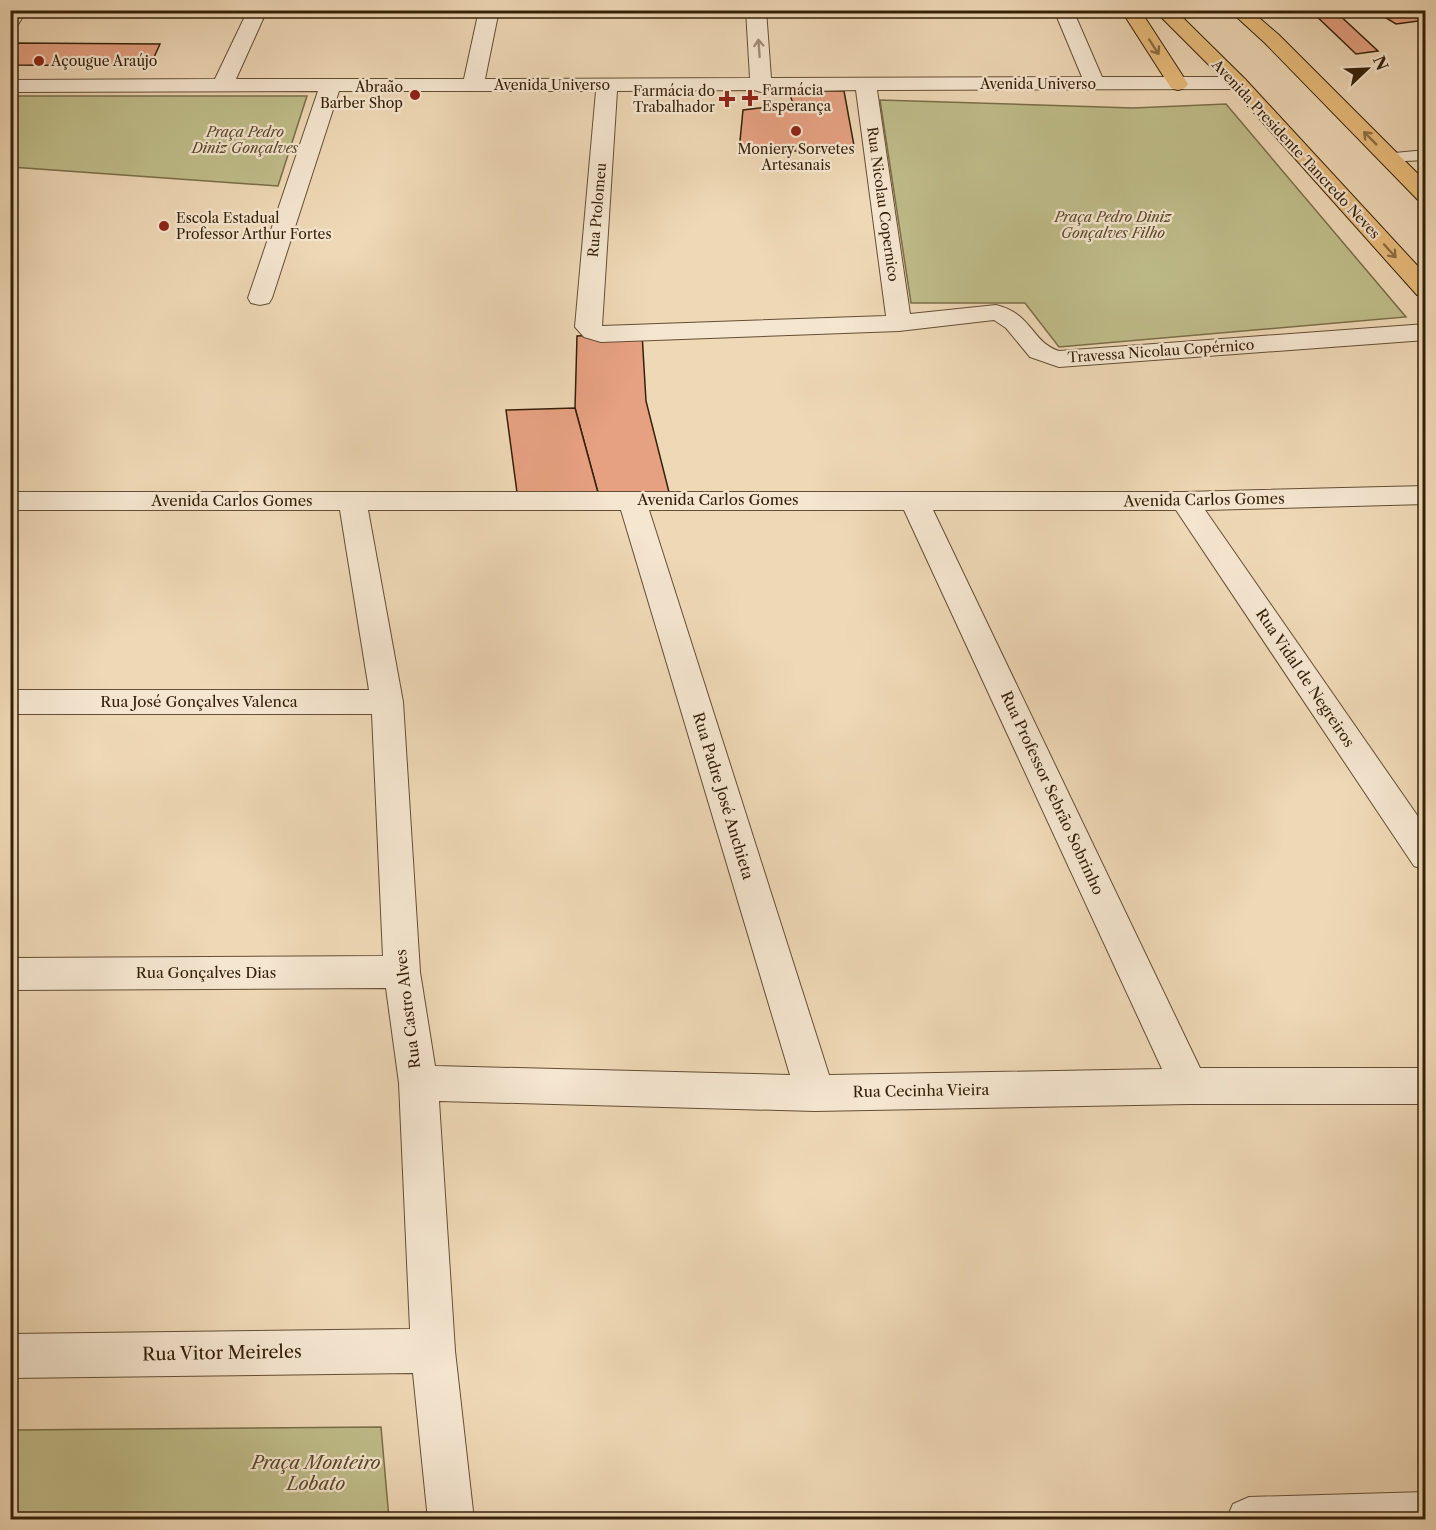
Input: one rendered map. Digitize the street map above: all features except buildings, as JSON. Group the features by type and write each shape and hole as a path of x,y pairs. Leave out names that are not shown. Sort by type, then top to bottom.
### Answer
{"main road":[{"path":"1130,10 1178,84"},
{"name":"Avenida Presidente Tancredo Neves","path":"1163,10 1238,84 1425,290"},
{"path":"1238,10 1272,39"},
{"path":"1246,10 1425,195"}],"street":[{"path":"10,22 18,10"},
{"path":"223,85 258,10"},
{"path":"473,85 489,10"},
{"path":"756,10 761,86"},
{"path":"1063,10 1095,84"},
{"name":"Avenida Universo","path":"10,86 1238,84"},
{"path":"260,298 330,85"},
{"name":"Rua Ptolomeu","path":"593,332 588,327 607,85"},
{"name":"Rua Nicolau Copernico","path":"866,85 899,323"},
{"name":"Travessa Nicolau Copérnico","path":"593,332 601,334 899,323 996,312 1003,313 1014,321 1036,350 1046,356 1059,359 1425,332"},
{"name":"Avenida Carlos Gomes","path":"10,501 1184,501 1425,495"},
{"name":"Rua Castro Alves","path":"352,500 387,702 402,972 418,1083 434,1351 451,1520"},
{"name":"Rua Padre José Anchieta","path":"632,500 815,1093"},
{"name":"Rua Professor Sebrão Sobrinho","path":"914,501 1190,1086"},
{"name":"Rua Vidal de Negreiros","path":"1184,501 1425,856"},
{"name":"Rua José Gonçalves Valenca","path":"10,702 387,702"},
{"name":"Rua Gonçalves Dias","path":"10,974 402,972"},
{"name":"Rua Cecinha Vieira","path":"418,1083 815,1093 1190,1086 1425,1086"},
{"name":"Rua Vitor Meireles","path":"10,1356 434,1351"},
{"path":"1249,1520 1425,1515"}],"lane":[{"path":"1390,158 1425,155"}],"green space":[{"name":"Praça Pedro Diniz Gonçalves","path":"10,96 307,96 278,186 11,167"},
{"name":"Praça Pedro Diniz Gonçalves Filho","path":"880,100 1133,108 1226,104 1406,317 1059,347 1025,303 911,303"},
{"name":"Praça Monteiro Lobato","path":"381,1427 389,1519 11,1519 11,1430"}],"place":[{"name":"Açougue Araújo","path":"39,61"},
{"name":"Abraão Barber Shop","path":"415,95"},
{"name":"Farmácia Esperança","path":"750,98"},
{"name":"Farmácia do Trabalhador","path":"727,99"},
{"name":"Moniery Sorvetes Artesanais","path":"796,131"},
{"name":"Escola Estadual Professor Arthur Fortes","path":"164,226"}]}
